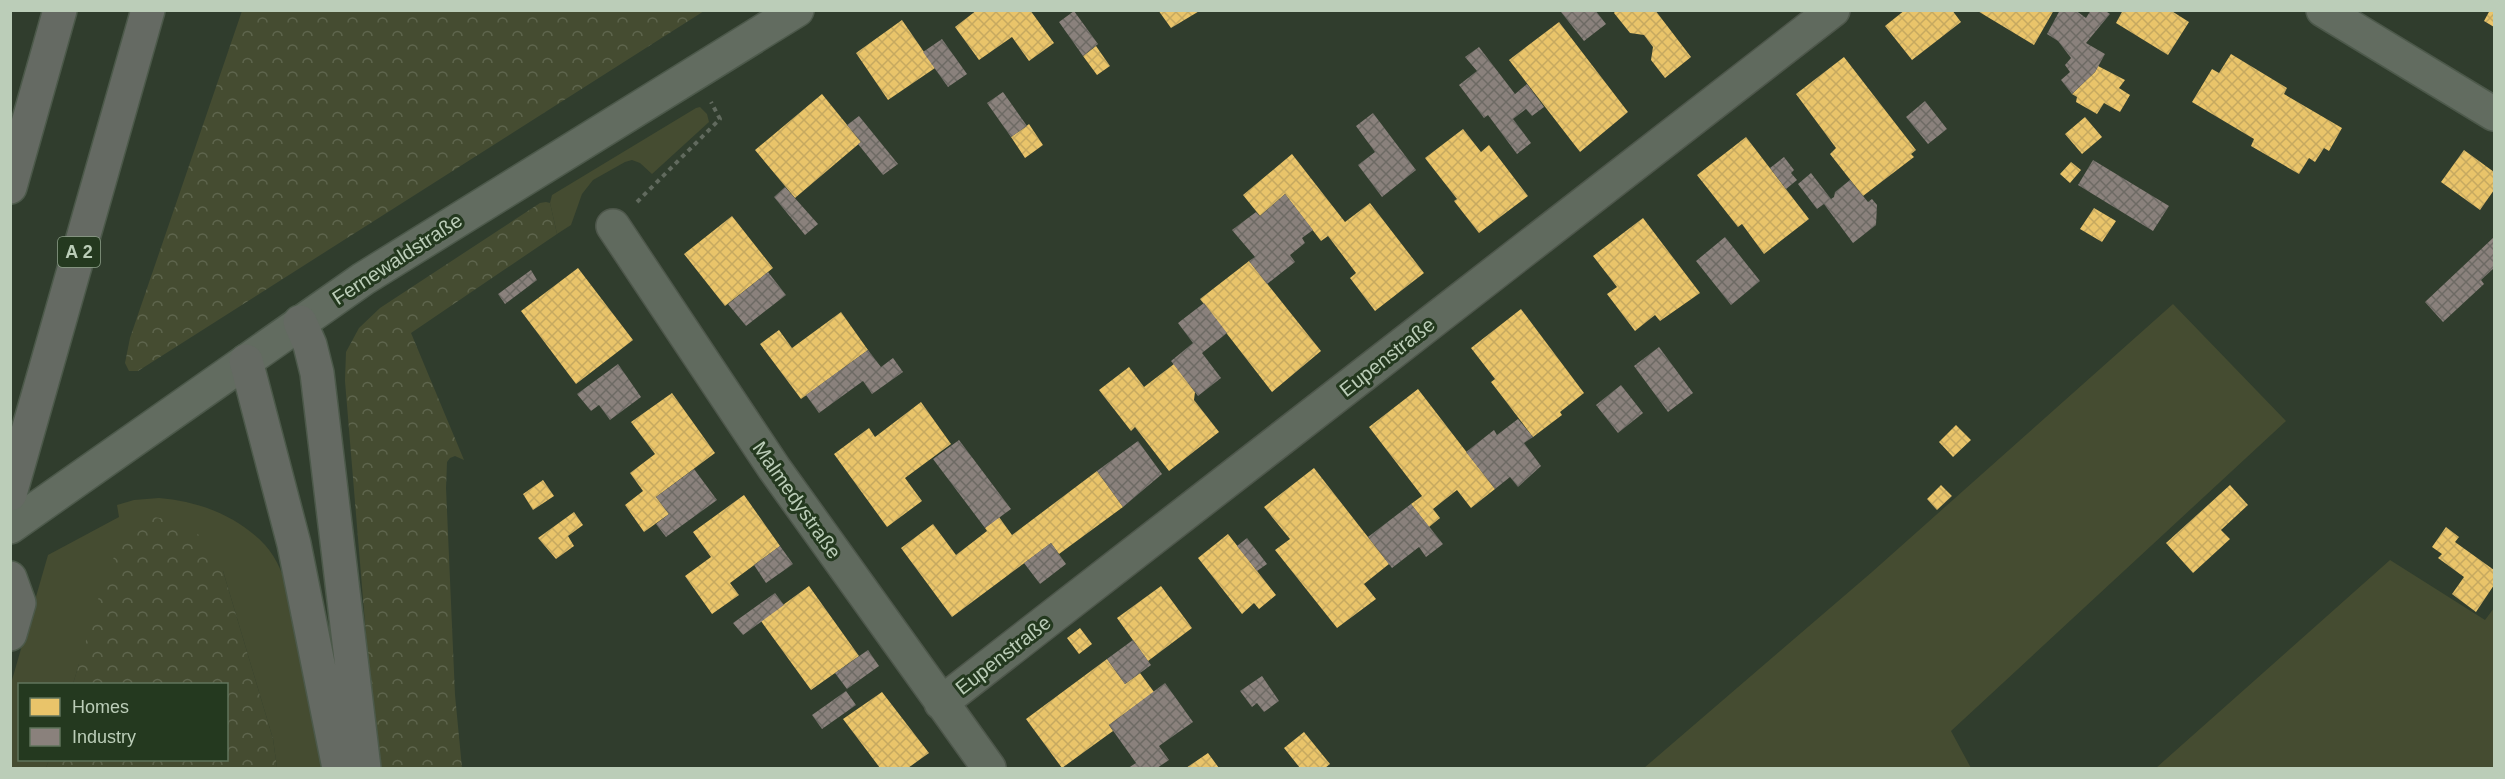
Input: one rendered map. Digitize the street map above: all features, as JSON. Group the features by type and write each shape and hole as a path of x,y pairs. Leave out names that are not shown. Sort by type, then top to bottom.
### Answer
{"highway":[{"path":"10,187 60,10"},
{"name":"A 2","path":"10,494 148,10"},
{"path":"300,322 310,345 317,373 364,768"},
{"path":"246,361 294,544 339,768"},
{"path":"10,578 19,603 10,634"}],"main road":[{"name":"Fernewaldstraße","path":"10,526 363,279 796,10"},
{"path":"2323,10 2494,114"}],"street":[{"name":"Eupenstraße","path":"941,703 1833,10"},
{"name":"Malmedystraße","path":"613,226 774,468 989,768"}],"path":[{"path":"613,226 720,119 694,72"}],"green space":[{"path":"242,10 704,11 138,371 129,371 125,363 130,338"},
{"path":"700,107 707,114 709,122 652,174 640,163 632,160 593,180 582,194 571,225 557,234 550,203 552,195"},
{"path":"540,203 550,203 557,234 411,333 464,460 455,456 447,462 446,488 455,695 462,768 377,768 345,381 346,352 359,328 380,308"},
{"path":"2173,304 2286,421 1951,731 1971,768 1644,768 1872,572"},
{"path":"159,498 174,500 216,512 243,526 265,545 274,557 292,602 327,768 277,768 273,739 223,571 79,664 73,683 18,683 18,761 49,761 46,768 11,768 10,687 48,555 119,517 117,505 134,500"},
{"path":"148,516 178,521 208,541 223,571 273,739 277,768 46,768 49,761 228,761 228,683 73,683 100,593 126,526"},
{"path":"2390,560 2485,620 2494,608 2494,768 2156,768"}],"building: Homes":[{"path":"977,10 1030,10 1054,43 1029,61 1012,37 979,60 955,27"},
{"path":"1158,10 1201,10 1171,28"},
{"path":"1616,10 1655,10 1691,57 1665,78 1651,60 1653,47 1644,35 1630,33 1614,13"},
{"path":"1905,10 1952,10 1961,22 1912,60 1885,26"},
{"path":"1976,10 2054,10 2034,45"},
{"path":"2123,10 2170,10 2189,22 2168,55 2116,23"},
{"path":"2490,10 2494,10 2494,27 2484,21"},
{"path":"902,20 935,68 888,100 856,53"},
{"path":"1559,22 1628,112 1580,152 1509,60"},
{"path":"1096,46 1110,66 1097,75 1083,56"},
{"path":"2231,54 2287,88 2284,94 2342,128 2329,151 2324,148 2315,162 2309,158 2299,174 2251,146 2254,139 2192,102 2212,69 2219,73"},
{"path":"1844,57 1916,150 1911,154 1914,157 1863,196 1830,154 1836,148 1796,94"},
{"path":"2098,66 2125,80 2119,88 2130,95 2120,112 2104,103 2097,114 2076,102 2077,97 2072,94 2095,72"},
{"path":"822,94 861,142 795,198 755,150"},
{"path":"2085,117 2102,137 2082,154 2065,134"},
{"path":"1029,124 1043,145 1025,158 1011,137"},
{"path":"1463,129 1481,152 1489,145 1528,196 1479,233 1454,201 1457,199 1425,158"},
{"path":"1746,137 1809,219 1764,254 1742,224 1738,227 1697,175"},
{"path":"2464,150 2494,172 2494,190 2480,210 2441,182"},
{"path":"1292,154 1345,222 1370,203 1424,273 1375,311 1350,278 1356,273 1328,236 1321,241 1285,194 1260,216 1243,195"},
{"path":"2071,162 2081,170 2070,183 2060,174"},
{"path":"2094,208 2116,221 2102,242 2080,229"},
{"path":"732,216 773,268 725,306 684,254"},
{"path":"1643,218 1700,293 1660,321 1655,315 1635,331 1607,294 1617,287 1593,256"},
{"path":"1249,261 1321,351 1272,392 1200,299"},
{"path":"578,268 633,340 576,384 521,311"},
{"path":"1521,309 1584,393 1560,412 1562,415 1533,437 1491,382 1495,379 1471,348"},
{"path":"841,312 868,350 801,399 760,344 779,330 792,348"},
{"path":"1174,364 1195,392 1194,400 1219,432 1169,471 1135,427 1131,431 1099,390 1129,367 1144,387"},
{"path":"1418,389 1495,489 1471,508 1457,490 1433,509 1440,518 1429,527 1411,504 1422,496 1369,427"},
{"path":"672,393 715,453 656,497 669,514 644,532 625,505 643,491 630,473 655,454 631,422"},
{"path":"921,402 951,444 905,478 922,501 887,527 834,454 869,428 875,437"},
{"path":"1956,425 1971,440 1953,457 1939,442"},
{"path":"1314,468 1389,564 1364,584 1376,599 1337,628 1275,550 1290,539 1264,507"},
{"path":"1097,471 1123,507 1059,554 1051,543 952,617 901,548 933,524 956,555 987,531 985,528 999,517 1012,535"},
{"path":"543,480 554,496 533,510 523,494"},
{"path":"1941,485 1952,496 1937,510 1927,499"},
{"path":"2230,485 2248,505 2221,530 2230,539 2193,573 2166,543"},
{"path":"744,495 780,546 730,583 739,595 712,614 685,576 711,557 693,532"},
{"path":"574,512 583,525 568,536 574,546 556,559 538,538"},
{"path":"2446,527 2459,537 2455,542 2494,570 2494,585 2476,612 2452,594 2464,577 2438,558 2442,554 2432,547"},
{"path":"1228,534 1276,595 1259,609 1254,603 1242,614 1198,558"},
{"path":"809,586 859,656 811,690 761,621"},
{"path":"1161,586 1192,628 1148,661 1117,618"},
{"path":"1080,628 1092,644 1079,654 1067,638"},
{"path":"1107,659 1125,684 1140,673 1154,692 1109,725 1113,731 1062,768 1026,719"},
{"path":"882,692 929,753 908,768 880,768 843,719"},
{"path":"1304,732 1330,764 1325,768 1300,768 1284,748"},
{"path":"1208,753 1219,768 1186,768"}],"building: Industry":[{"path":"1563,10 1595,10 1606,24 1584,41 1561,12"},
{"path":"2060,10 2075,10 2086,18 2091,10 2104,10 2110,14 2086,43 2105,54 2095,72 2072,94 2061,80 2070,72 2065,65 2071,58 2058,41 2047,34"},
{"path":"1074,11 1098,44 1083,56 1059,22"},
{"path":"942,39 967,74 948,87 923,52"},
{"path":"1479,47 1515,94 1527,84 1544,107 1532,116 1526,109 1513,119 1531,143 1517,154 1488,115 1484,118 1459,85 1477,71 1465,57"},
{"path":"1003,92 1027,126 1011,137 987,103"},
{"path":"1925,101 1947,129 1928,144 1906,117"},
{"path":"1373,113 1416,170 1382,197 1358,165 1375,152 1356,126"},
{"path":"859,116 898,164 883,175 858,144 861,142 847,125"},
{"path":"1784,157 1794,170 1791,173 1797,180 1786,189 1770,168"},
{"path":"2093,160 2169,206 2153,231 2078,185"},
{"path":"1811,173 1831,199 1835,192 1850,180 1868,202 1872,199 1877,205 1876,225 1853,243 1824,204 1817,209 1798,184"},
{"path":"785,187 818,224 805,235 774,197"},
{"path":"1285,194 1313,230 1302,238 1305,243 1290,255 1295,262 1267,284 1249,261 1255,257 1232,230 1256,212 1260,216"},
{"path":"1725,237 1760,281 1731,305 1696,261"},
{"path":"2494,237 2494,268 2481,280 2484,284 2443,322 2425,302"},
{"path":"531,270 537,280 505,304 498,294"},
{"path":"768,272 786,295 746,326 728,304"},
{"path":"1204,303 1227,333 1202,353 1221,378 1198,396 1171,361 1193,343 1178,323"},
{"path":"1659,347 1693,393 1668,412 1634,366"},
{"path":"868,350 881,367 893,358 903,372 872,394 863,381 819,413 806,395"},
{"path":"618,364 641,397 610,420 599,405 591,411 577,394"},
{"path":"1621,385 1643,413 1618,433 1596,405"},
{"path":"1518,419 1533,437 1524,443 1541,466 1518,487 1510,477 1495,489 1466,452 1494,430 1497,435"},
{"path":"959,440 1011,509 985,528 933,459"},
{"path":"1138,441 1162,474 1123,507 1097,471"},
{"path":"694,469 717,500 666,537 656,524 669,514 656,497"},
{"path":"1411,504 1443,544 1426,557 1419,547 1392,568 1368,537"},
{"path":"1247,538 1267,564 1257,571 1237,546"},
{"path":"1051,543 1066,564 1040,584 1024,563"},
{"path":"780,546 793,564 766,583 754,565"},
{"path":"775,593 784,605 743,635 733,623"},
{"path":"1133,640 1151,665 1125,684 1107,659"},
{"path":"868,650 879,666 847,689 835,673"},
{"path":"1262,676 1279,701 1264,712 1257,703 1252,707 1240,691"},
{"path":"1165,683 1193,722 1159,746 1169,760 1157,768 1128,768 1136,763 1109,725"},
{"path":"846,691 856,705 822,729 812,715"}]}
